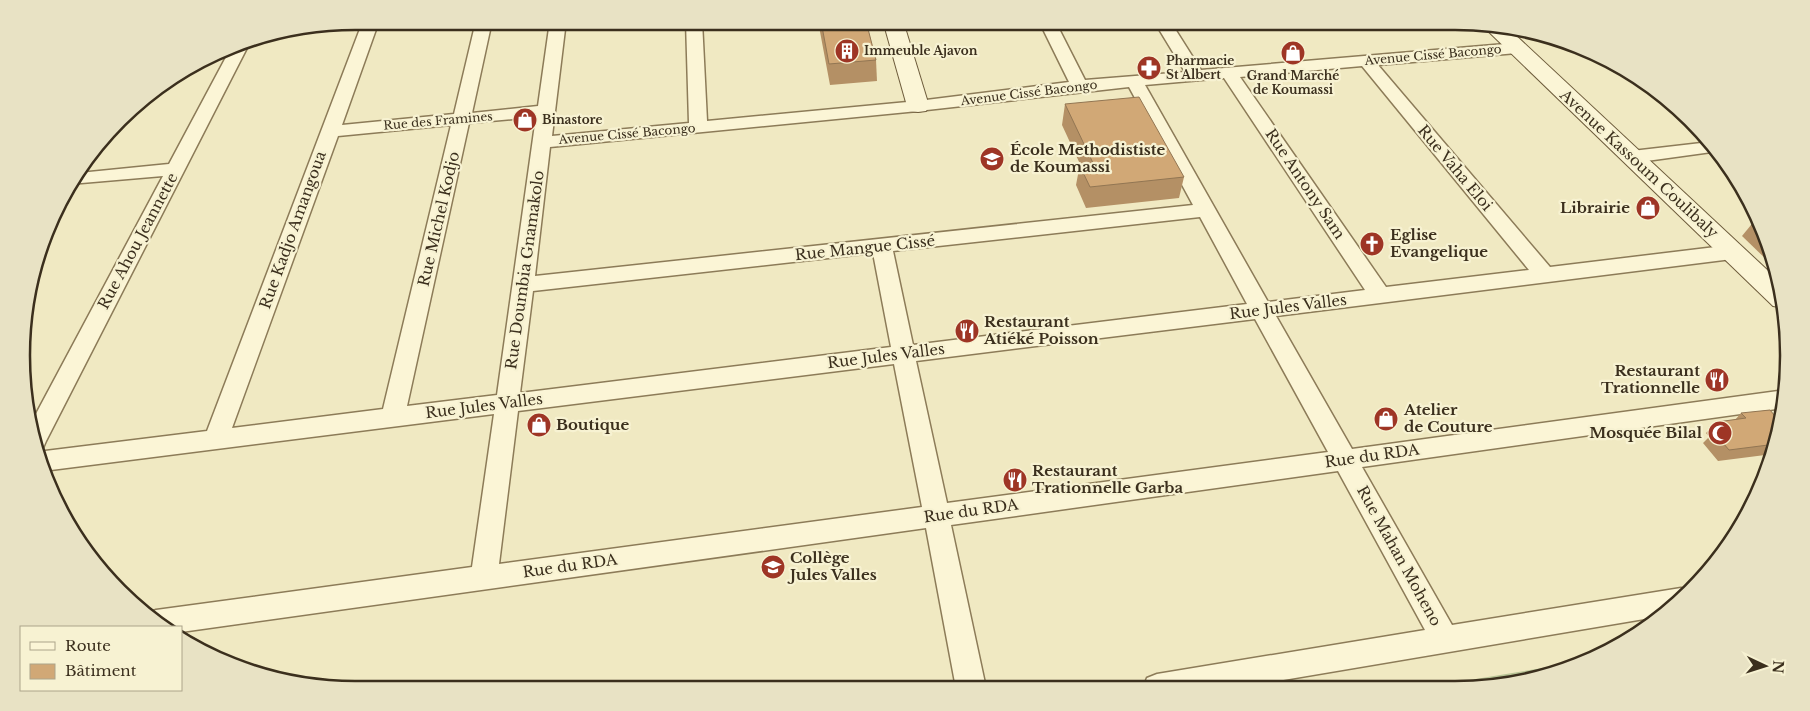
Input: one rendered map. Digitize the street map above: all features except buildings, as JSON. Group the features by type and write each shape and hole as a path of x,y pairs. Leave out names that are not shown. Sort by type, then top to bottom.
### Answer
{"street":[{"name":"Rue Kadjo Amangoua","path":"216,439 368,30"},
{"name":"Rue Michel Kodjo","path":"394,417 482,30"},
{"name":"Rue Doumbia Gnamakolo","path":"484,578 557,30"},
{"path":"694,30 698,128"},
{"path":"896,30 918,106"},
{"path":"1051,30 1079,86"},
{"path":"1168,30 1196,76"},
{"name":"Avenue Kassoum Coulibaly","path":"1502,34 1774,291"},
{"name":"Avenue Cissé Bacongo","path":"542,142 918,106 1079,86 1517,48"},
{"name":"Rue Ahou Jeannette","path":"39,431 236,53"},
{"name":"Rue Vaha Eloi","path":"1366,61 1545,275"},
{"name":"Rue Antony Sam","path":"1229,73 1380,295"},
{"name":"Rue Mahan Moheno","path":"1134,81 1445,639"},
{"name":"Rue des Framines","path":"330,131 546,111"},
{"path":"1632,157 1705,148"},
{"path":"84,177 175,169"},
{"name":"Rue Mangue Cissé","path":"523,284 1206,210"},
{"path":"882,246 970,681"},
{"name":"Rue Jules Valles","path":"47,460 1732,252"},
{"name":"Rue du RDA","path":"168,621 1777,400"},
{"path":"1198,681 1666,602"}],"green space":[{"path":"1550,667 1518,675 1467,680"}],"place":[{"name":"Immeuble Ajavon","path":"847,51"},
{"name":"Grand Marché de Koumassi","path":"1293,53"},
{"name":"Pharmacie St Albert","path":"1149,68"},
{"name":"Binastore","path":"525,120"},
{"name":"École Methodististe de Koumassi","path":"992,159"},
{"name":"Librairie","path":"1648,208"},
{"name":"Eglise Evangelique","path":"1372,244"},
{"name":"Restaurant Atiéké Poisson","path":"967,331"},
{"name":"Restaurant Trationnelle","path":"1717,380"},
{"name":"Atelier de Couture","path":"1386,419"},
{"name":"Boutique","path":"539,425"},
{"name":"Mosquée Bilal","path":"1720,433"},
{"name":"Restaurant Trationnelle Garba","path":"1015,480"},
{"name":"Collège Jules Valles","path":"773,567"}]}
